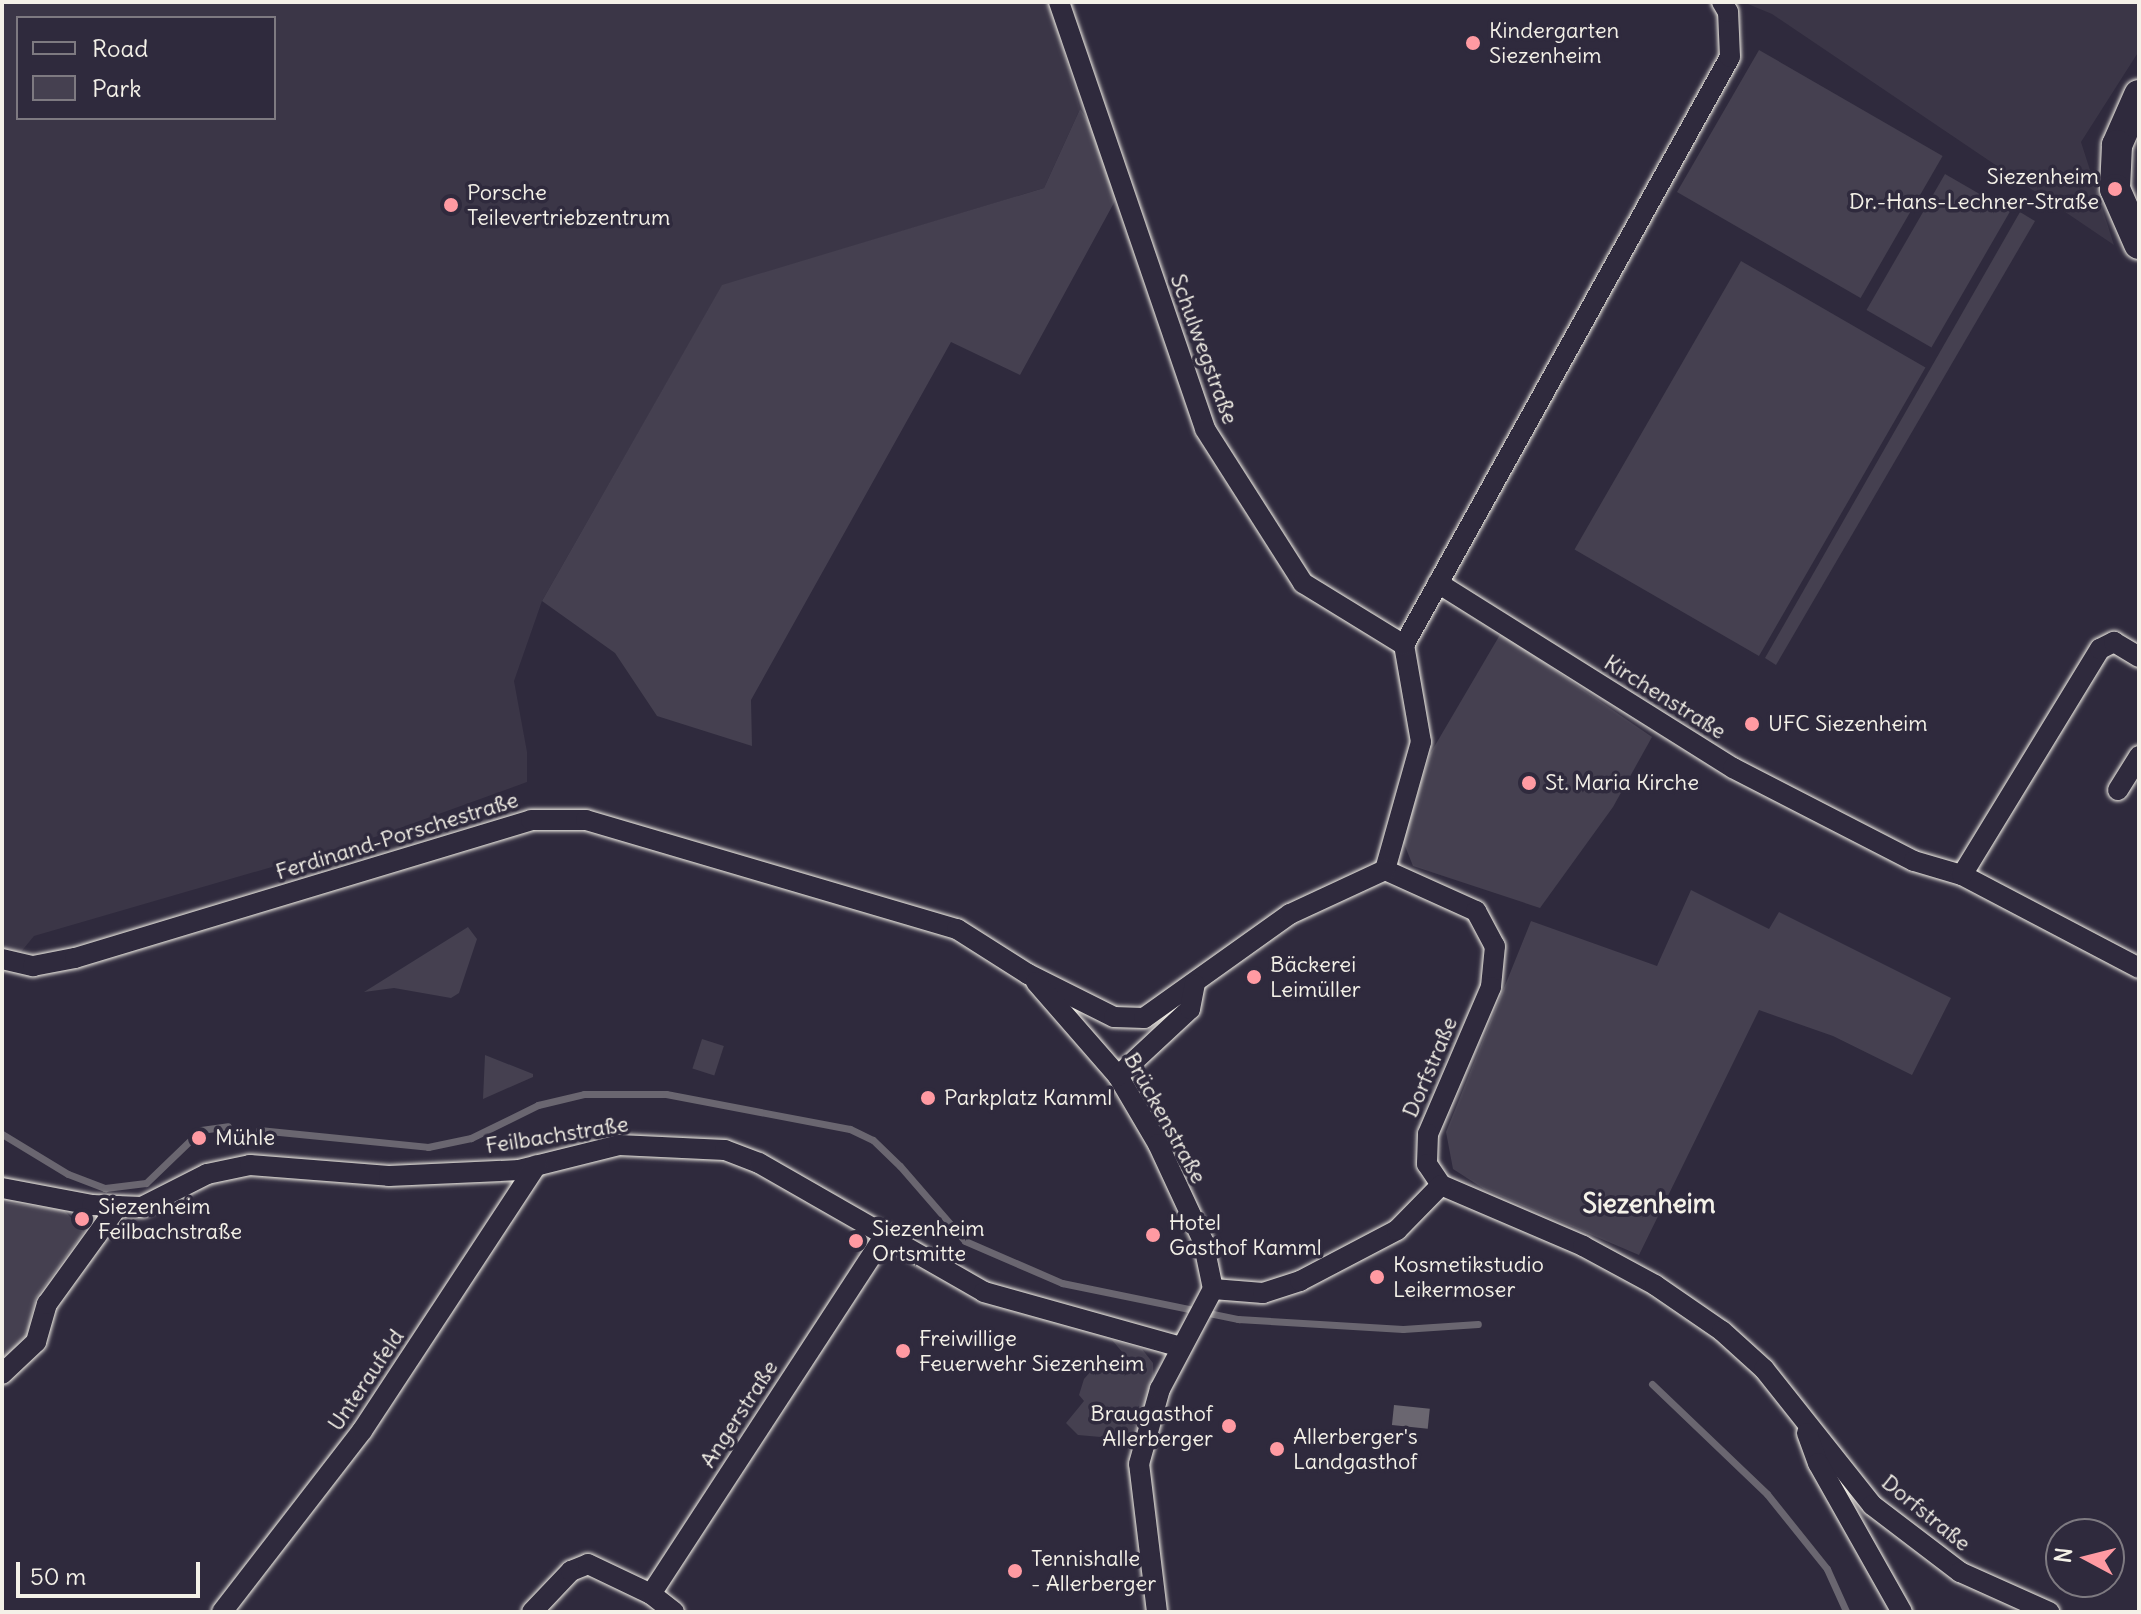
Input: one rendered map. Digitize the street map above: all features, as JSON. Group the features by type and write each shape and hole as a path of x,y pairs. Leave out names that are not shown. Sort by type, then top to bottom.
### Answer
{"street":[{"name":"Schulwegstraße","path":"1059,2 1205,429 1303,583 1404,645"},
{"path":"1028,974 1114,1017 1144,1018 1290,914 1385,870 1421,742 1404,645 1730,57 1728,12 1722,2"},
{"path":"2139,95 2117,145 2115,189 2139,244"},
{"name":"Kirchenstraße","path":"1438,583 1733,768 1914,861 1962,875 2139,968"},
{"path":"1962,875 2100,649 2114,642 2139,657"},
{"path":"2118,790 2139,756"},
{"name":"Ferdinand-Porschestraße","path":"2,959 33,966 75,958 531,820 586,820 957,929 1028,974"},
{"name":"Dorfstraße","path":"1385,870 1476,911 1495,946 1491,987 1428,1134 1427,1164 1441,1185 1583,1246 1655,1285 1722,1331 1800,1414 1872,1505 1960,1572 2049,1612"},
{"name":"Brückenstraße","path":"1028,974 1118,1076 1203,1241 1210,1295"},
{"path":"1118,1076 1190,1009 1195,984"},
{"name":"Feilbachstraße","path":"2,1188 142,1207 207,1174 250,1165 389,1176 537,1165 619,1145 725,1150 759,1163 995,1297 1181,1347"},
{"name":"Unteraufeld","path":"222,1612 362,1431 537,1165"},
{"path":"1157,1612 1139,1464 1160,1389 1210,1295 1263,1293 1300,1281 1397,1230 1441,1185"},
{"path":"2,1374 36,1342 47,1304 118,1206"},
{"name":"Angerstraße","path":"651,1594 884,1236"},
{"name":"Dorfstraße","path":"1800,1414 1818,1463 1902,1612"},
{"path":"532,1612 571,1571 588,1564 651,1594 674,1612"}],"shaded area":[{"path":"2,2 1050,2 1080,109 1044,188 722,286 542,601 514,681 527,752 527,782 375,837 34,936 2,975"},
{"path":"1743,2 2139,2 2139,51 2081,142 2114,245 1772,14"},
{"path":"1394,1405 1430,1409 1428,1429 1392,1425"}],"green space":[{"path":"1759,50 1943,156 1861,298 1677,192"},
{"path":"1080,109 1127,179 1020,375 951,342 751,700 752,746 657,716 615,653 542,601 722,285 1044,188"},
{"path":"1945,174 2010,212 1931,347 1866,310"},
{"path":"2020,212 2035,221 1776,665 1765,658"},
{"path":"1741,261 1925,368 1759,656 1574,549"},
{"path":"1501,633 1652,737 1613,807 1540,908 1413,866 1403,841 1430,754"},
{"path":"1691,890 1769,929 1779,912 1951,998 1912,1075 1833,1036 1759,1010 1639,1255 1484,1189 1453,1169 1446,1132 1531,921 1657,966"},
{"path":"468,927 477,939 459,993 451,998 394,988 364,992"},
{"path":"702,1039 724,1046 714,1076 692,1068"},
{"path":"485,1055 533,1074 533,1077 483,1099"},
{"path":"2,1202 64,1210 84,1232 36,1298 27,1335 2,1360"},
{"path":"1112,1340 1142,1349 1153,1363 1154,1382 1135,1440 1078,1435 1066,1423 1084,1401 1079,1395 1084,1379 1091,1371 1110,1370 1123,1353"}],"waterway":[{"path":"259,1130 428,1147 471,1138 538,1105 584,1094 666,1094 850,1129 873,1140 900,1166 965,1241 1062,1283 1238,1319 1403,1329 1478,1324"},
{"path":"2,1134 68,1174 105,1188 146,1183 201,1130 228,1126"},
{"path":"1652,1384 1767,1494 1827,1569 1846,1611"}],"place":[{"name":"Kindergarten Siezenheim","path":"1473,43"},
{"name":"Siezenheim Dr.-Hans-Lechner-Straße","path":"2115,189"},
{"name":"Porsche Teilevertriebzentrum","path":"451,205"},
{"name":"UFC Siezenheim","path":"1752,724"},
{"name":"St. Maria Kirche","path":"1529,783"},
{"name":"Bäckerei Leimüller","path":"1254,977"},
{"name":"Parkplatz Kamml","path":"928,1098"},
{"name":"Mühle","path":"199,1138"},
{"name":"Siezenheim Feilbachstraße","path":"82,1219"},
{"name":"Hotel Gasthof Kamml","path":"1153,1235"},
{"name":"Siezenheim Ortsmitte","path":"856,1241"},
{"name":"Kosmetikstudio Leikermoser","path":"1377,1277"},
{"name":"Freiwillige Feuerwehr Siezenheim","path":"903,1351"},
{"name":"Braugasthof Allerberger","path":"1229,1426"},
{"name":"Allerberger's Landgasthof","path":"1277,1449"},
{"name":"Tennishalle - Allerberger","path":"1015,1571"}],"district":[{"name":"Siezenheim","path":"1649,1204"}]}
